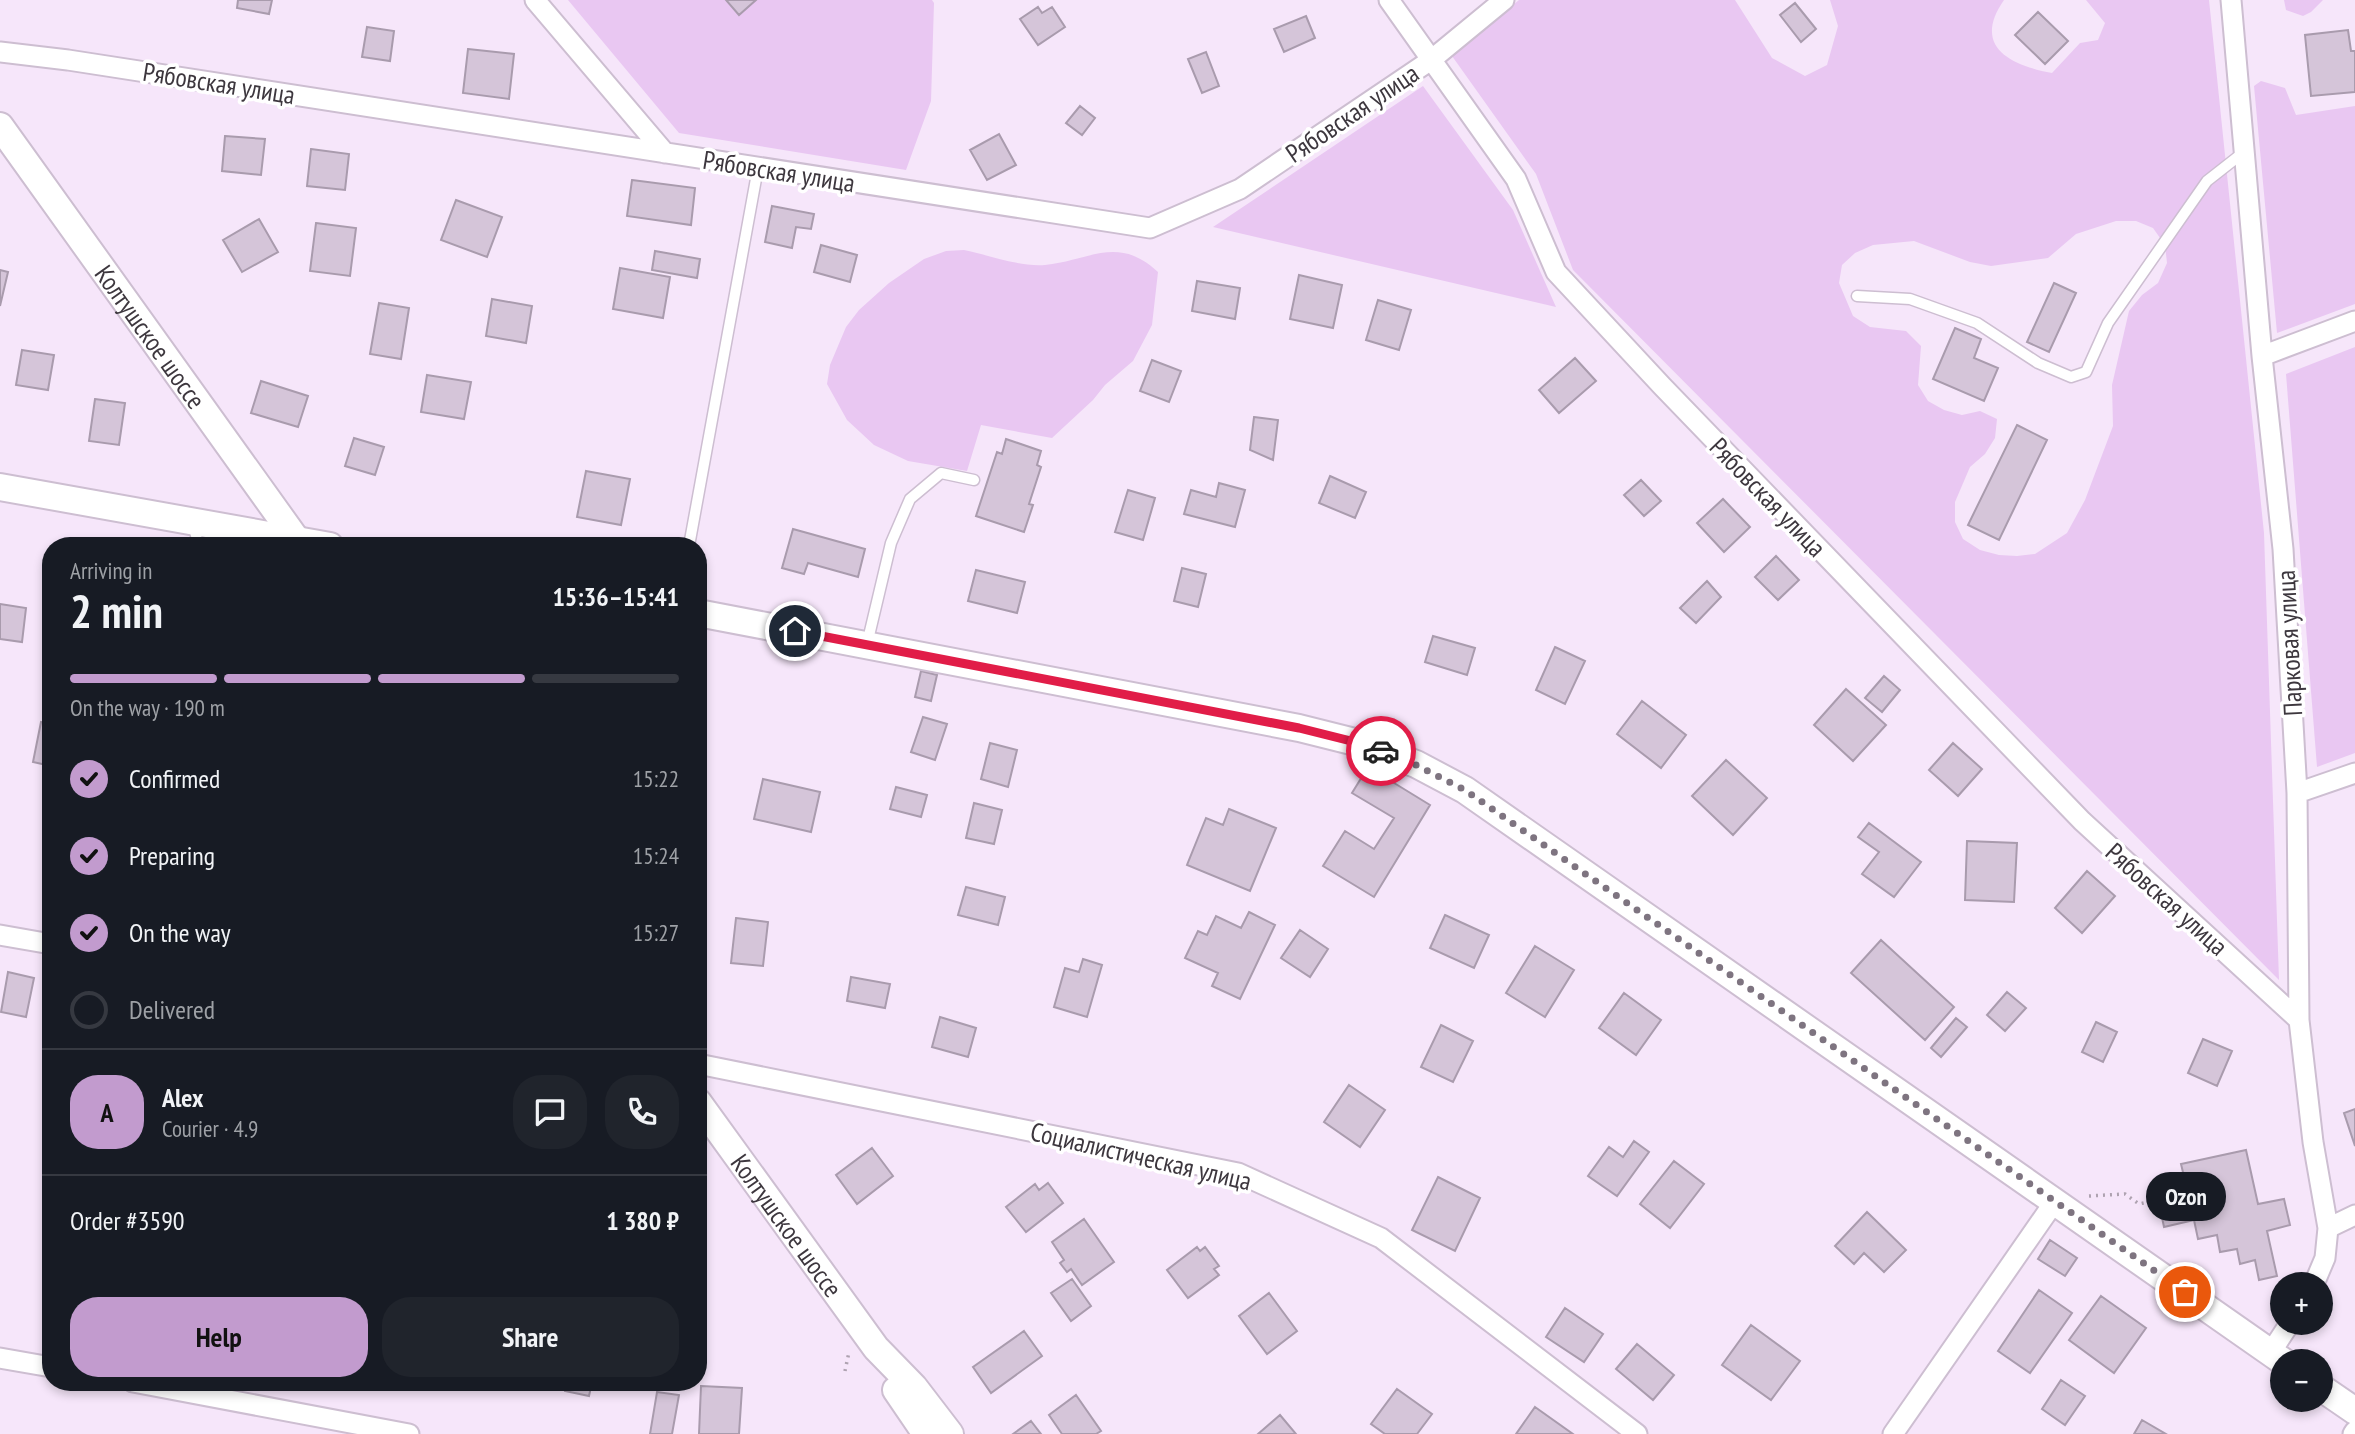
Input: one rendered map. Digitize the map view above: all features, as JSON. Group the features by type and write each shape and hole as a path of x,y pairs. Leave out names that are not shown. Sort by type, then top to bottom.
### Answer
{"street":[{"path":"535,0 665,153"},
{"path":"1389,0 1431,60 1504,0"},
{"name":"Парковая улица","path":"2231,0 2262,356 2283,549 2297,793 2299,1020 2313,1142 2328,1228 2325,1258 2319,1272"},
{"name":"Рябовская улица","path":"0,52 68,60 1150,228 1240,189 1431,60 1516,179 1556,272 1662,386 2082,821 2299,1020"},
{"name":"Колтушское шоссе","path":"0,126 295,537"},
{"path":"2262,356 2355,321"},
{"path":"0,487 195,534 230,537"},
{"path":"707,615 1299,728 1359,743 1416,765 1465,790 2270,1351"},
{"path":"2297,793 2355,772"},
{"path":"0,935 42,942"},
{"name":"Социалистическая улица","path":"707,1066 1238,1172 1381,1238 1637,1434"},
{"name":"Колтушское шоссе","path":"707,1114 876,1348 914,1387 950,1434"},
{"path":"1893,1434 2054,1201"},
{"path":"2328,1228 2355,1215"},
{"name":"Колтушское шоссе","path":"876,1348 898,1394 926,1434"},
{"path":"0,1358 42,1365"},
{"path":"180,1391 409,1434"},
{"path":"2333,1396 2355,1411"}],"lane":[{"path":"1857,296 1910,299 1976,323 2049,368 2071,377 2087,372 2108,323 2207,181 2244,152"},
{"path":"692,537 758,168"},
{"path":"867,644 891,543 910,499 941,473 974,480"}],"path":[{"path":"2088,1196 2125,1194 2139,1204 2188,1193"}],"shaded area":[{"path":"568,0 932,0 931,101 906,170 679,133"},
{"path":"1519,0 1735,0 1772,58 1805,76 1827,65 1838,26 1830,0 2004,0 1995,16 1992,30 2000,51 2022,65 2052,73 2080,43 2098,40 2105,23 2086,0 2209,0 2264,533 2279,980 1573,270 1536,174 1452,56","holes":["2116,221 2136,221 2153,228 2165,245 2167,263 2158,283 2142,295 2129,311 2112,385 2113,426 2085,500 2067,533 2035,554 1999,555 1980,550 1963,539 1955,522 1955,502 1970,467 1985,454 1995,438 1997,419 1980,411 1962,415 1944,410 1928,401 1918,385 1921,346 1906,331 1870,327 1853,316 1839,283 1842,265 1855,253 1873,245 1914,241 1970,262 1991,266 2048,258 2076,234"]},
{"path":"2284,0 2323,0 2303,16 2286,10"},
{"path":"2261,81 2285,88 2296,115 2355,106 2355,304 2277,333 2254,86"},
{"path":"1423,86 1513,210 1556,307 1213,227"},
{"path":"964,250 1035,265 1117,252 1144,261 1158,272 1152,325 1133,361 1052,438 981,425 967,471 908,461 874,445 847,420 827,384 830,365 846,327 859,310 889,283 924,259 946,251"},
{"path":"2355,347 2355,753 2317,767 2286,374"}],"building":[{"path":"238,0 272,0 269,14 237,8"},
{"path":"726,0 756,0 739,15"},
{"path":"1795,3 1816,29 1801,42 1780,15"},
{"path":"1038,7 1042,13 1052,7 1065,27 1038,45 1020,19"},
{"path":"2038,12 2068,41 2045,64 2015,35"},
{"path":"1306,16 1315,38 1284,52 1274,29"},
{"path":"367,27 394,31 390,61 362,57"},
{"path":"2348,30 2351,51 2355,51 2355,92 2311,96 2305,35"},
{"path":"468,49 514,54 509,99 463,93"},
{"path":"1206,52 1219,86 1202,93 1188,59"},
{"path":"1080,106 1095,118 1082,135 1066,123"},
{"path":"999,134 1016,165 987,180 970,150"},
{"path":"225,136 265,139 261,175 222,171"},
{"path":"311,149 349,154 345,190 307,186"},
{"path":"632,180 695,188 691,225 627,216"},
{"path":"456,200 502,217 487,257 441,240"},
{"path":"772,206 814,214 811,229 796,227 792,248 765,242"},
{"path":"259,219 278,252 242,272 223,240"},
{"path":"316,223 356,228 350,276 310,271"},
{"path":"821,245 857,255 850,282 814,272"},
{"path":"655,251 700,259 697,278 652,270"},
{"path":"620,268 670,277 663,318 613,309"},
{"path":"0,270 8,272 0,306"},
{"path":"1299,275 1342,285 1333,328 1290,319"},
{"path":"1197,281 1240,288 1235,319 1192,311"},
{"path":"2054,283 2076,293 2049,352 2027,342"},
{"path":"492,299 532,306 526,343 486,336"},
{"path":"1378,300 1411,310 1399,350 1366,340"},
{"path":"379,303 409,308 401,359 370,354"},
{"path":"1955,328 1981,339 1974,358 1998,368 1984,401 1933,379"},
{"path":"22,350 54,355 48,390 16,385"},
{"path":"1575,358 1596,381 1559,413 1539,390"},
{"path":"1152,360 1181,371 1169,402 1140,391"},
{"path":"427,375 471,382 464,419 421,412"},
{"path":"261,381 308,396 298,427 251,413"},
{"path":"95,399 125,403 119,445 89,441"},
{"path":"1254,417 1278,420 1273,460 1250,450"},
{"path":"2017,425 2047,440 1999,540 1968,525"},
{"path":"354,438 384,447 375,475 345,466"},
{"path":"1006,439 1041,451 1037,465 1041,467 1029,504 1033,505 1024,532 976,516 997,452 1002,454"},
{"path":"586,471 630,479 621,525 577,517"},
{"path":"1330,476 1366,492 1355,518 1319,503"},
{"path":"1641,480 1661,501 1644,516 1624,495"},
{"path":"1219,483 1245,490 1235,527 1184,514 1191,490 1216,497"},
{"path":"1128,490 1155,498 1143,540 1115,532"},
{"path":"1723,499 1750,527 1724,552 1697,523"},
{"path":"793,529 865,549 858,577 808,563 804,574 782,568"},
{"path":"1776,556 1799,580 1778,600 1755,577"},
{"path":"1182,568 1206,574 1198,607 1174,601"},
{"path":"976,570 1025,582 1017,613 968,601"},
{"path":"1707,581 1721,597 1696,623 1680,608"},
{"path":"0,604 26,608 22,642 0,639"},
{"path":"1433,636 1475,648 1467,675 1425,662"},
{"path":"1555,647 1585,661 1565,704 1536,690"},
{"path":"921,671 937,675 931,701 915,697"},
{"path":"1884,676 1900,690 1882,712 1865,698"},
{"path":"1846,689 1886,725 1853,761 1814,725"},
{"path":"1642,701 1686,735 1661,768 1617,734"},
{"path":"923,717 947,724 935,760 911,752"},
{"path":"41,722 42,722 42,764 33,762"},
{"path":"990,743 1017,750 1008,787 981,779"},
{"path":"1953,743 1982,769 1958,796 1929,770"},
{"path":"1726,760 1767,798 1733,835 1692,796"},
{"path":"1368,767 1430,805 1374,897 1323,866 1345,831 1374,849 1394,818 1352,793"},
{"path":"763,779 820,792 811,832 754,819"},
{"path":"896,787 927,795 921,817 890,809"},
{"path":"974,803 1002,810 994,844 966,838"},
{"path":"1229,809 1276,828 1250,891 1187,865 1206,818 1223,825"},
{"path":"1869,823 1921,862 1894,897 1862,874 1879,852 1858,837"},
{"path":"1967,841 2017,843 2014,902 1965,900"},
{"path":"2087,871 2115,896 2082,933 2055,908"},
{"path":"966,887 1005,897 998,925 958,915"},
{"path":"1249,912 1275,925 1240,999 1212,986 1218,973 1185,958 1198,931 1207,935 1216,916 1241,928"},
{"path":"1445,915 1489,935 1474,968 1430,948"},
{"path":"736,918 768,922 763,966 731,963"},
{"path":"1300,930 1328,949 1310,977 1281,958"},
{"path":"1881,940 1954,1007 1925,1040 1851,973"},
{"path":"1535,946 1574,970 1545,1017 1506,993"},
{"path":"1083,959 1102,965 1087,1017 1054,1007 1065,968 1079,972"},
{"path":"8,972 34,978 26,1017 1,1012"},
{"path":"851,977 890,984 885,1008 847,1001"},
{"path":"2007,992 2026,1008 2005,1031 1987,1015"},
{"path":"1624,993 1661,1020 1636,1055 1599,1028"},
{"path":"940,1017 976,1028 968,1057 932,1047"},
{"path":"1956,1018 1967,1027 1941,1057 1931,1048"},
{"path":"2096,1022 2117,1032 2103,1062 2082,1052"},
{"path":"1441,1025 1473,1041 1453,1082 1421,1067"},
{"path":"2203,1039 2232,1051 2217,1086 2188,1073"},
{"path":"1349,1085 1385,1110 1360,1147 1324,1122"},
{"path":"2355,1109 2355,1146 2344,1113"},
{"path":"1634,1141 1649,1152 1617,1196 1588,1176 1609,1147 1623,1157"},
{"path":"872,1148 893,1176 857,1204 836,1175"},
{"path":"2246,1150 2258,1204 2284,1199 2290,1225 2267,1231 2276,1272 2270,1272 2270,1278 2259,1280 2255,1260 2240,1264 2237,1249 2220,1252 2217,1235 2198,1239 2194,1220 2164,1227 2159,1203 2189,1197 2181,1164"},
{"path":"1674,1161 1704,1184 1670,1228 1640,1204"},
{"path":"1438,1177 1480,1198 1455,1251 1412,1230"},
{"path":"1048,1183 1063,1203 1026,1232 1006,1207 1035,1184 1039,1190"},
{"path":"1867,1212 1906,1250 1884,1272 1864,1253 1854,1264 1835,1246"},
{"path":"1084,1219 1114,1262 1082,1285 1071,1269 1067,1272 1060,1263 1064,1260 1052,1242"},
{"path":"2050,1240 2077,1258 2065,1276 2038,1259"},
{"path":"1197,1247 1200,1251 1205,1247 1219,1266 1214,1269 1219,1275 1188,1298 1167,1270"},
{"path":"1072,1279 1091,1306 1071,1321 1051,1293"},
{"path":"2039,1290 2072,1313 2030,1373 1998,1351"},
{"path":"1269,1293 1297,1331 1267,1354 1239,1316"},
{"path":"2101,1296 2146,1328 2114,1373 2069,1340"},
{"path":"1565,1308 1603,1334 1584,1362 1546,1337"},
{"path":"1751,1325 1800,1361 1771,1400 1722,1365"},
{"path":"1024,1331 1042,1356 991,1393 973,1367"},
{"path":"1637,1344 1674,1375 1653,1400 1616,1369"},
{"path":"2061,1380 2085,1396 2065,1425 2042,1409"},
{"path":"707,1386 742,1388 739,1434 699,1434 701,1391 707,1391"},
{"path":"1397,1389 1432,1414 1417,1434 1385,1434 1371,1424"},
{"path":"565,1391 590,1391 589,1396"},
{"path":"657,1392 679,1395 672,1434 650,1434"},
{"path":"1076,1395 1101,1431 1096,1434 1062,1434 1049,1415"},
{"path":"1535,1407 1573,1434 1516,1434"},
{"path":"1280,1415 1296,1434 1258,1434"},
{"path":"2142,1420 2166,1434 2134,1434"},
{"path":"1031,1421 1041,1434 1013,1434"}],"way so far":[{"path":"1381,751 1465,790 2185,1292"}],"place":[{"name":"Ozon","path":"2185,1292"}],"route":[{"path":"795,631 1299,728 1381,751"}]}
